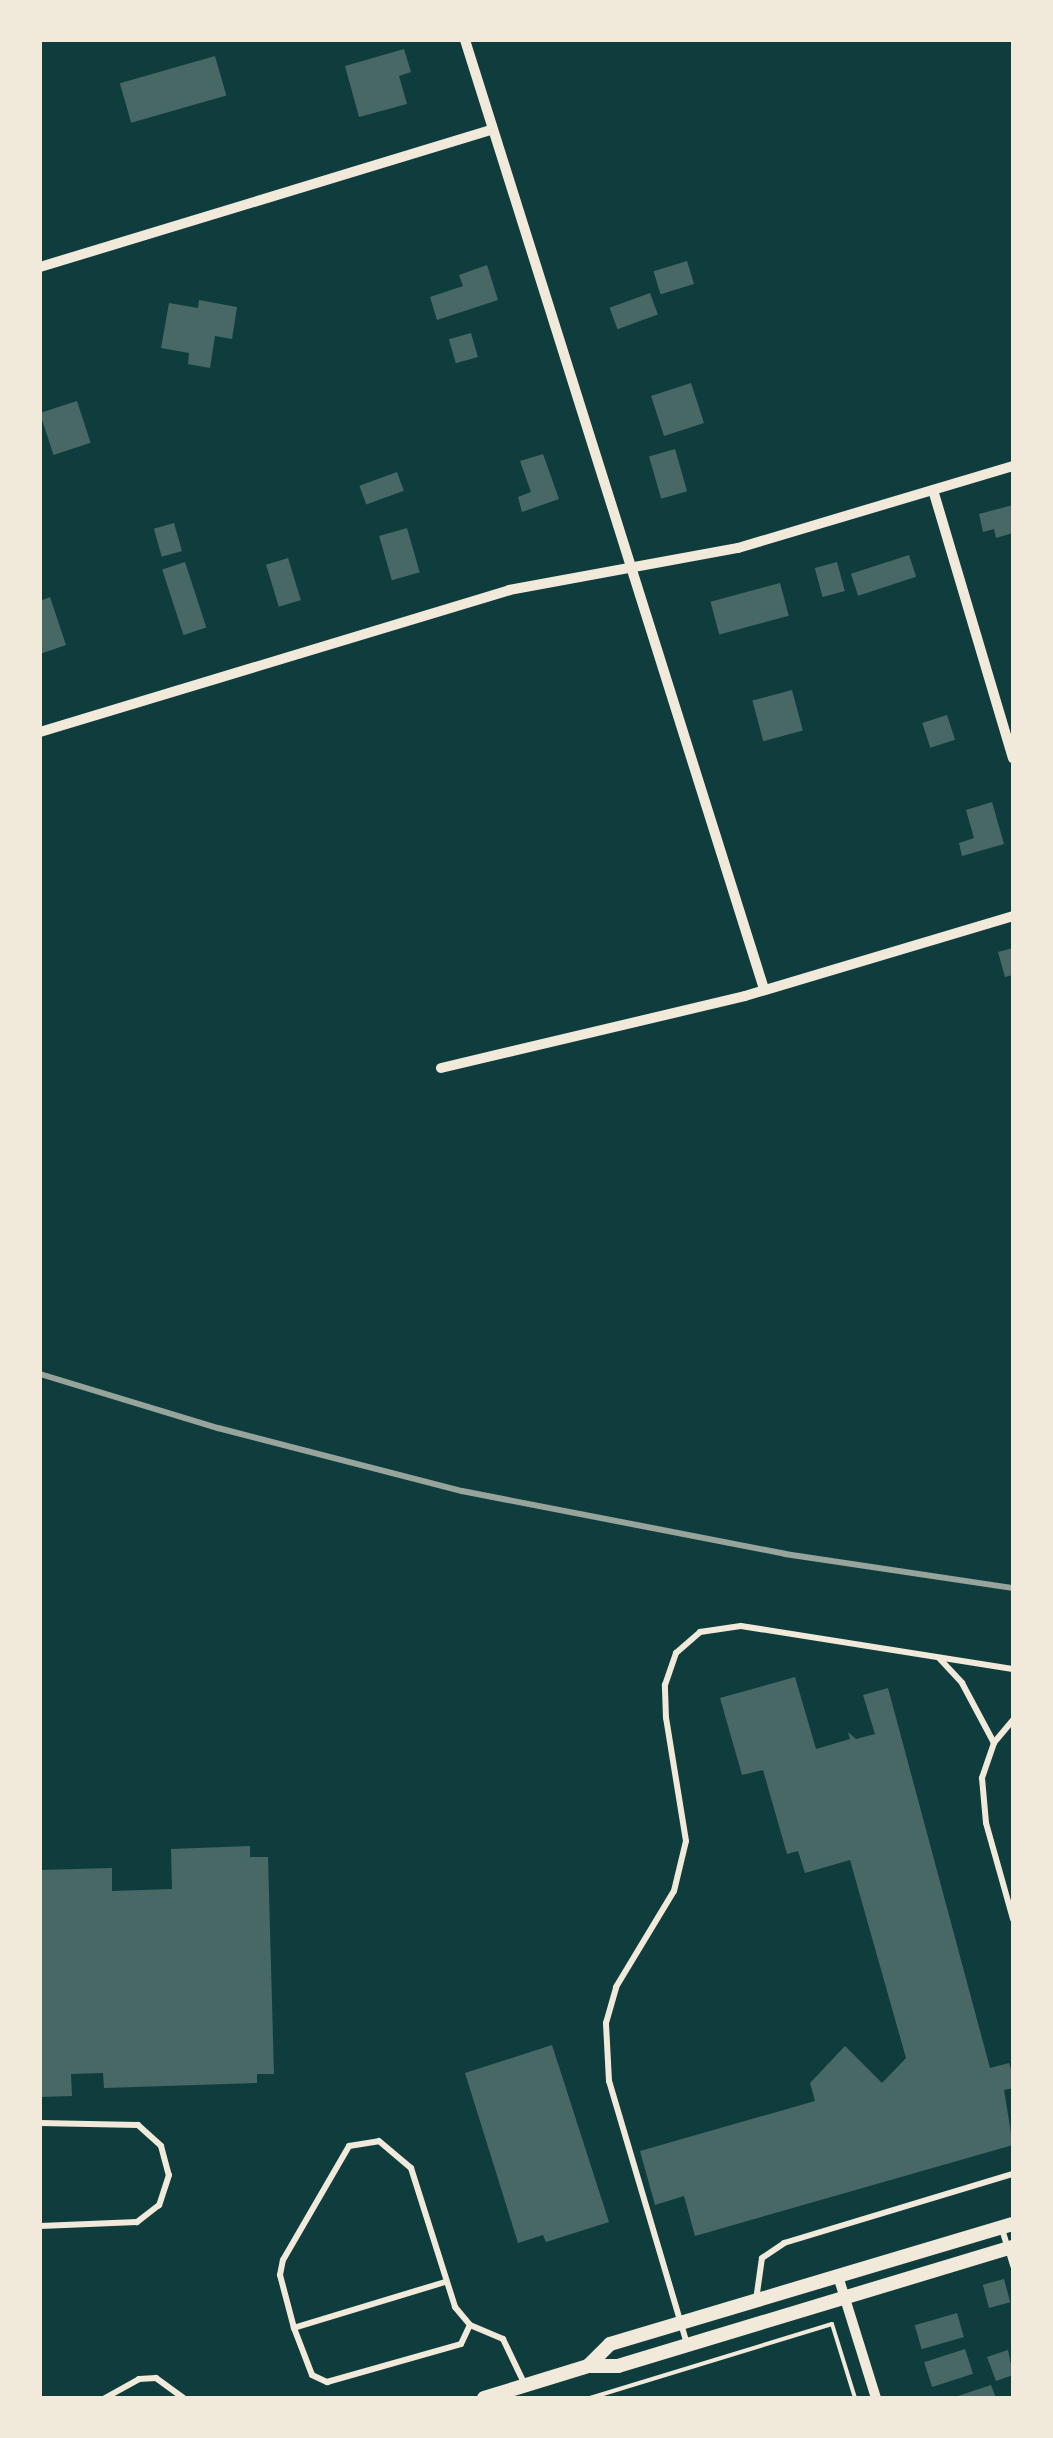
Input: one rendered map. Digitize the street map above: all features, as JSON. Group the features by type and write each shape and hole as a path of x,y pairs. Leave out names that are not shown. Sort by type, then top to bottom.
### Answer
{"street":[{"path":"465,40 764,989"},
{"path":"40,267 491,130"},
{"path":"40,732 508,590 738,548 1013,466"},
{"path":"933,490 1013,758"},
{"path":"440,1068 764,989 1013,916"},
{"path":"484,2398 527,2392 588,2366 610,2344 1008,2226"},
{"path":"588,2366 618,2366 1010,2248"},
{"path":"838,2276 876,2398"}],"lane":[{"path":"688,2345 609,2082 606,2023 616,1987 674,1891 686,1841 666,1718 665,1685 676,1654 700,1632 741,1626 1013,1668"},
{"path":"938,1657 962,1683 994,1743"},
{"path":"1013,1720 994,1743 982,1778 986,1823 1013,1919"},
{"path":"40,2123 138,2125 161,2146 169,2175 159,2204 137,2222 40,2226"},
{"path":"470,2325 460,2344 327,2382 312,2375 280,2276 282,2260 335,2160 360,2141 388,2144 411,2168 445,2282 470,2325 503,2340 527,2392"},
{"path":"756,2300 762,2258 784,2244 1013,2174"},
{"path":"1008,2226 1013,2266"},
{"path":"294,2328 445,2282"},
{"path":"105,2398 139,2379 156,2378 184,2398"}],"path":[{"path":"590,2398 832,2324 855,2398"}],"building":[{"path":"404,49 411,72 399,76 407,104 359,117 345,66"},
{"path":"215,56 226,95 131,123 120,83"},
{"path":"687,261 694,284 661,294 654,271"},
{"path":"487,265 498,300 437,320 430,297 463,286 459,275"},
{"path":"650,293 658,315 617,329 610,308"},
{"path":"199,300 237,307 232,339 215,336 210,368 188,364 189,353 161,348 169,303 198,308"},
{"path":"471,333 478,357 456,363 449,339"},
{"path":"691,383 704,423 664,436 651,396"},
{"path":"77,401 91,443 54,455 40,413"},
{"path":"675,449 687,491 661,499 649,456"},
{"path":"543,454 559,499 522,512 518,497 531,492 520,461"},
{"path":"397,472 404,491 366,504 359,486"},
{"path":"1013,505 1013,533 996,538 994,529 983,532 979,514"},
{"path":"174,523 182,551 162,557 154,529"},
{"path":"407,528 420,572 392,580 379,536"},
{"path":"909,555 916,577 858,596 851,574"},
{"path":"288,558 301,600 279,607 266,565"},
{"path":"185,562 206,628 183,635 162,569"},
{"path":"837,562 845,591 823,597 815,568"},
{"path":"780,583 789,616 719,634 710,602"},
{"path":"50,597 66,645 40,654 40,601"},
{"path":"792,690 803,731 763,741 752,701"},
{"path":"947,715 955,740 930,748 922,723"},
{"path":"992,802 1004,844 962,856 959,843 974,838 966,810"},
{"path":"1013,948 1013,975 1005,977 998,952"},
{"path":"795,1677 816,1749 850,1739 848,1732 856,1739 875,1734 863,1695 888,1688 990,2068 1009,2063 1013,2075 1013,2088 1004,2090 1013,2145 695,2236 684,2196 655,2205 640,2151 815,2101 810,2083 845,2046 882,2083 906,2058 850,1860 805,1873 798,1851 787,1854 763,1770 742,1775 720,1698"},
{"path":"250,1846 250,1857 268,1857 274,2074 257,2074 257,2083 104,2088 103,2073 71,2074 72,2096 40,2097 40,1870 112,1868 112,1891 172,1889 171,1849"},
{"path":"552,2045 609,2222 546,2242 543,2235 518,2243 465,2073"},
{"path":"1004,2279 1010,2302 989,2308 983,2285"},
{"path":"957,2313 964,2337 922,2349 915,2325"},
{"path":"965,2349 973,2374 932,2387 924,2362"},
{"path":"1008,2350 1013,2375 996,2381 987,2357"},
{"path":"991,2385 996,2398 955,2398 955,2397"}],"railway":[{"path":"40,1374 218,1428 462,1491 785,1554 1013,1588"}]}
